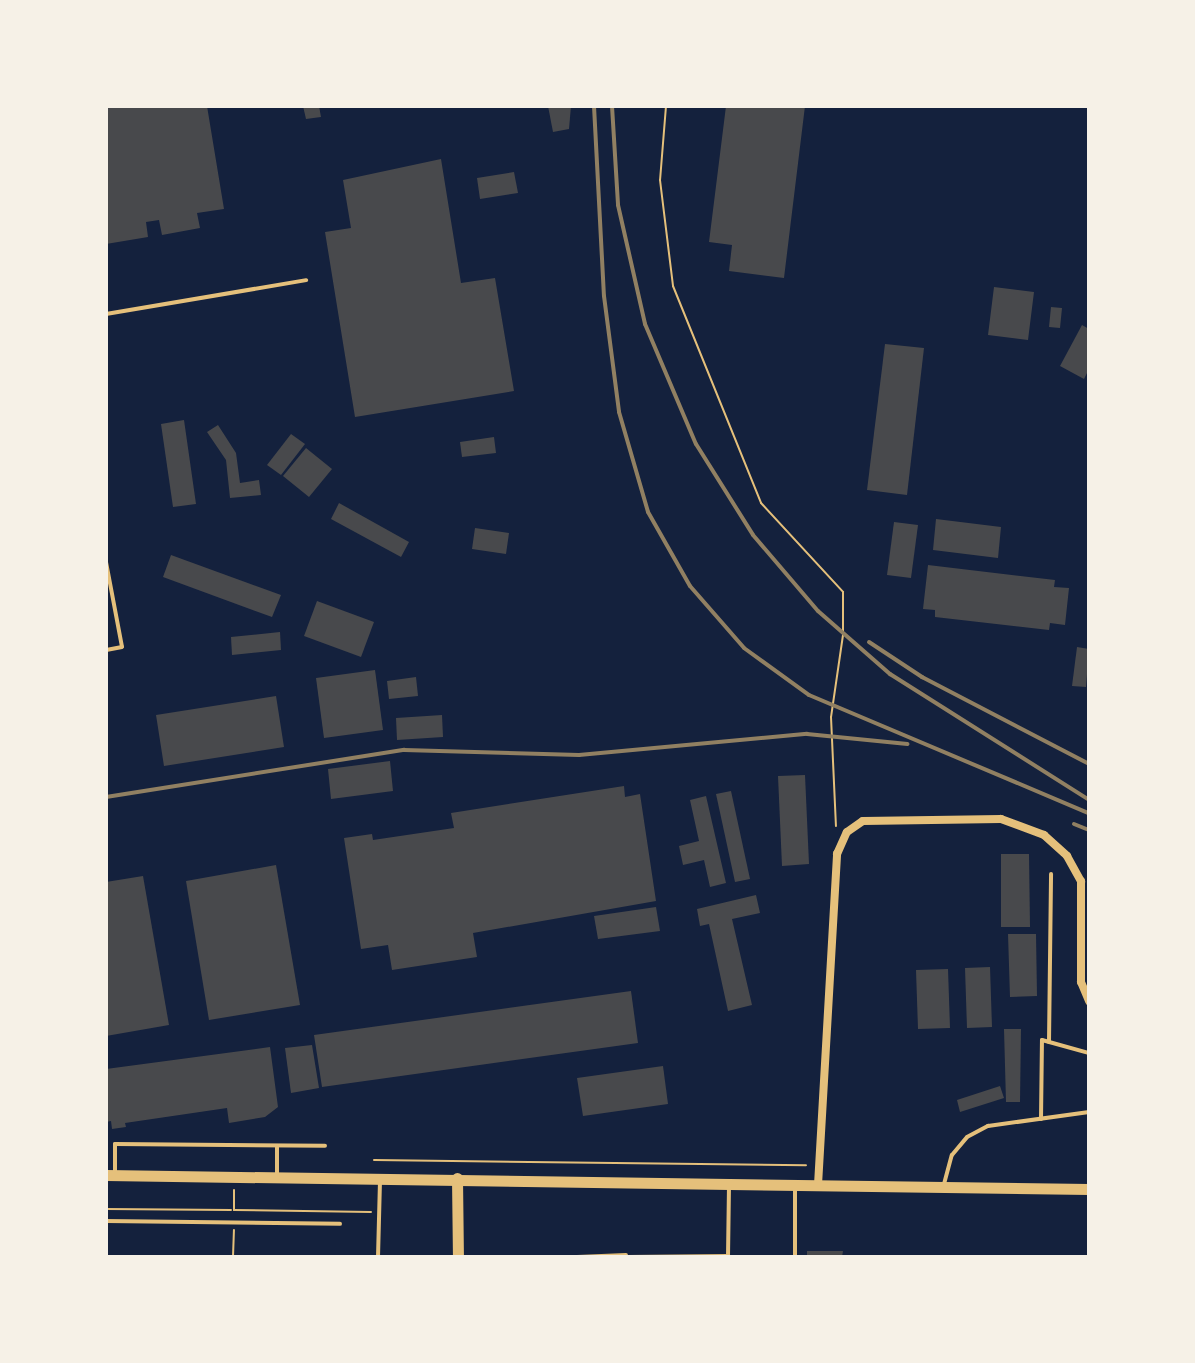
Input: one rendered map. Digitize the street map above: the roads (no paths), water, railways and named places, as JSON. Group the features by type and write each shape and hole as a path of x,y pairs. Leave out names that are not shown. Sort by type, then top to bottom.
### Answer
{"main road":[{"path":"110,1175 1089,1189"},
{"path":"457,1178 458,1257"}],"street":[{"path":"818,1185 837,854 847,832 863,821 898,817 1001,819 1044,835 1067,856 1081,881 1081,982 1089,1001"}],"lane":[{"path":"106,314 306,280"},
{"path":"106,562 122,647 106,650"},
{"path":"1049,1042 1051,874"},
{"path":"1041,1119 1042,1040 1089,1053"},
{"path":"943,1187 952,1155 967,1137 1005,1120 1041,1119 1089,1112"},
{"path":"110,1175 115,1144 325,1146"},
{"path":"277,1146 277,1177"},
{"path":"378,1257 380,1178"},
{"path":"577,1257 728,1256 729,1185"},
{"path":"795,1185 795,1257"},
{"path":"106,1221 340,1224"}],"railway":[{"path":"594,106 604,296 619,412 648,512 690,586 744,648 809,695 1089,813"},
{"path":"612,106 618,205 645,324 696,444 753,535 818,611 890,674 1089,800"},
{"path":"869,642 922,677 1089,764"},
{"path":"106,797 404,750 579,755 807,734 908,744"},
{"path":"1074,824 1089,830"}]}
